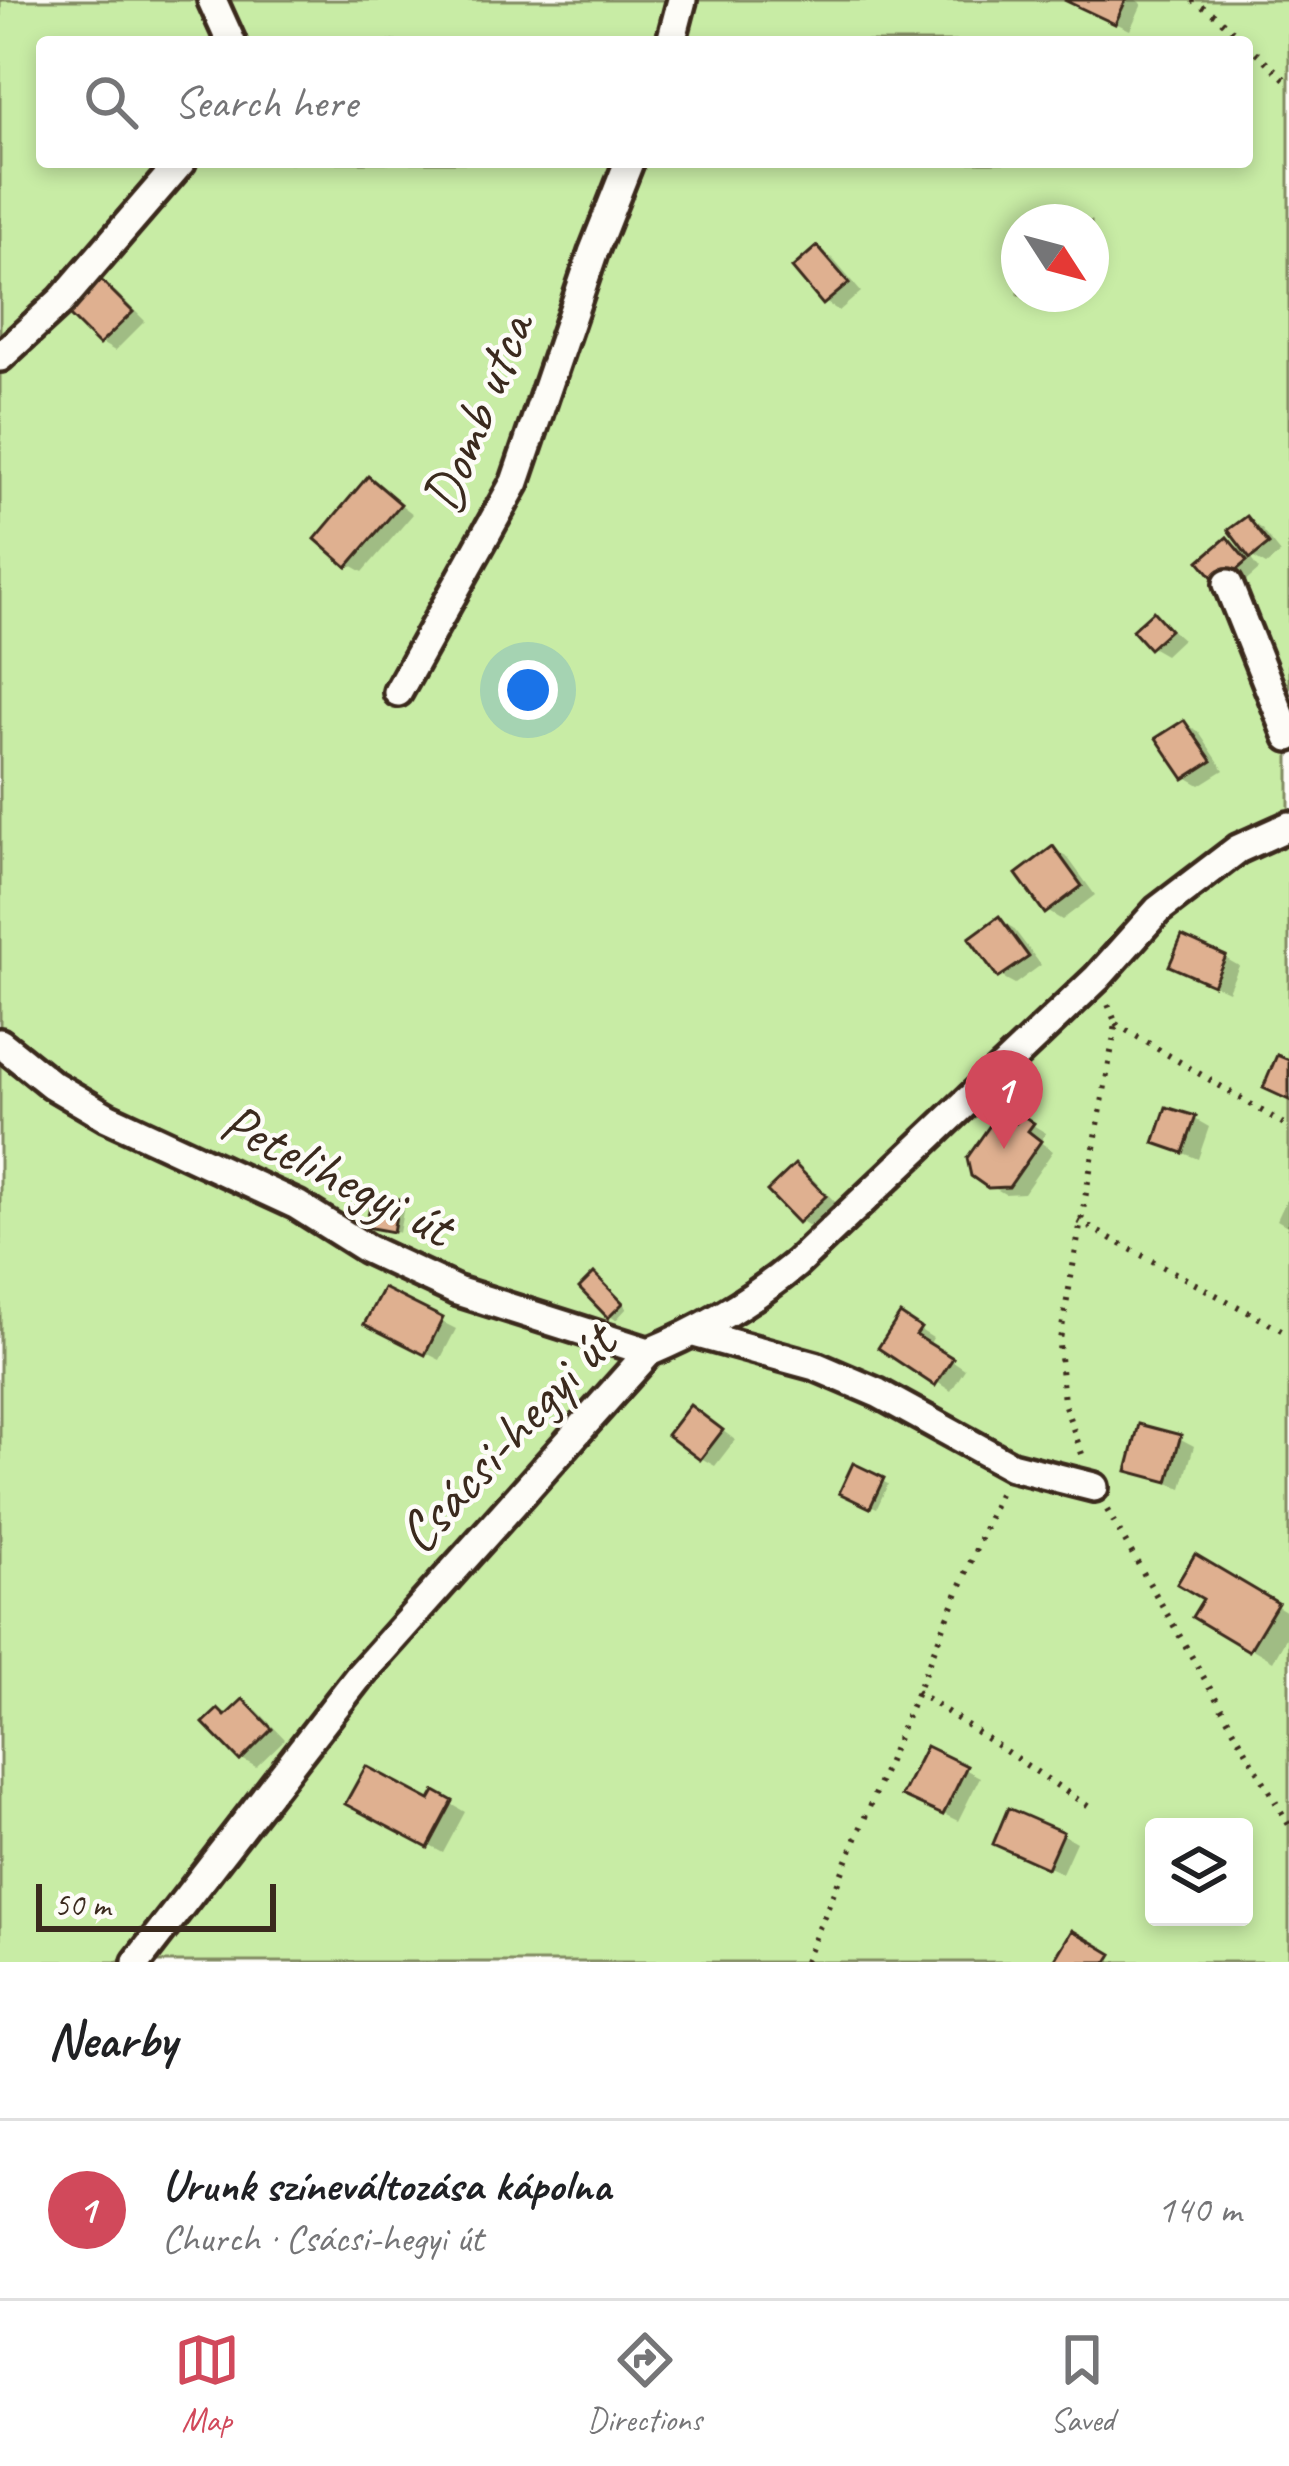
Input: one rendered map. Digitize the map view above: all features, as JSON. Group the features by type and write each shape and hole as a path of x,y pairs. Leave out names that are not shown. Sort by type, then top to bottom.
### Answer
{"street":[{"path":"212,0 227,36"},
{"path":"673,36 682,0"},
{"path":"0,357 62,300 176,168"},
{"name":"Domb utca","path":"398,692 514,482 592,253 627,168"},
{"path":"1228,584 1289,737"},
{"name":"Csácsi-hegyi út","path":"137,1962 373,1660 649,1352 751,1301 796,1264 1097,978 1158,910 1238,849 1289,826"},
{"name":"Petelihegyi út","path":"0,1042 51,1084 107,1117 297,1205 367,1249 457,1292 649,1352"},
{"path":"694,1333 815,1366 878,1393 1011,1466 1094,1487"}],"path":[{"path":"1192,0 1237,36"},
{"path":"1253,49 1289,82"},
{"path":"1097,978 1116,1024 1059,1345 1064,1403 1094,1487 1289,1825"},
{"path":"1116,1024 1289,1126"},
{"path":"1078,1220 1289,1334"},
{"path":"805,1962 1011,1466"},
{"path":"916,1691 1091,1809"}],"green space":[{"path":"0,0 1289,0 1289,1962 0,1962"}],"building":[{"path":"1064,0 1126,0 1115,24"},
{"path":"817,246 849,283 823,305 792,268"},
{"path":"101,280 133,312 99,345 67,313"},
{"path":"368,476 401,504 347,567 315,539"},
{"path":"1247,516 1269,544 1250,559 1228,530"},
{"path":"1227,537 1247,561 1219,585 1199,561"},
{"path":"1153,611 1170,630 1149,649 1132,630"},
{"path":"1184,720 1212,761 1184,779 1156,738"},
{"path":"1053,846 1082,886 1045,914 1016,874"},
{"path":"999,916 1029,957 998,978 969,938"},
{"path":"1182,936 1226,956 1213,985 1169,966"},
{"path":"1277,1055 1289,1060 1289,1100 1263,1088"},
{"path":"1166,1107 1196,1116 1183,1153 1154,1143"},
{"path":"1000,1111 1016,1123 1022,1115 1034,1123 1028,1131 1041,1141 1009,1187 988,1188 971,1176 967,1158"},
{"path":"795,1164 826,1196 798,1223 767,1191"},
{"path":"372,1195 399,1199 393,1232 366,1227"},
{"path":"594,1273 623,1303 608,1318 579,1288"},
{"path":"383,1288 443,1318 425,1355 364,1324"},
{"path":"900,1314 921,1328 916,1335 953,1358 935,1386 878,1348"},
{"path":"690,1405 723,1430 700,1460 667,1435"},
{"path":"1139,1424 1181,1435 1168,1482 1127,1471"},
{"path":"853,1463 884,1478 870,1508 839,1493"},
{"path":"1195,1554 1278,1603 1249,1651 1192,1617 1203,1599 1177,1584"},
{"path":"243,1699 272,1729 240,1761 203,1723 218,1709 225,1716"},
{"path":"926,1746 967,1766 943,1815 901,1796"},
{"path":"366,1766 430,1800 435,1791 453,1801 428,1848 345,1804"},
{"path":"1008,1808 1063,1832 1047,1868 993,1844"},
{"path":"1072,1930 1112,1954 1107,1962 1053,1962"}],"place":[{"name":"Urunk színeváltozása kápolna","path":"1004,1149"}]}
